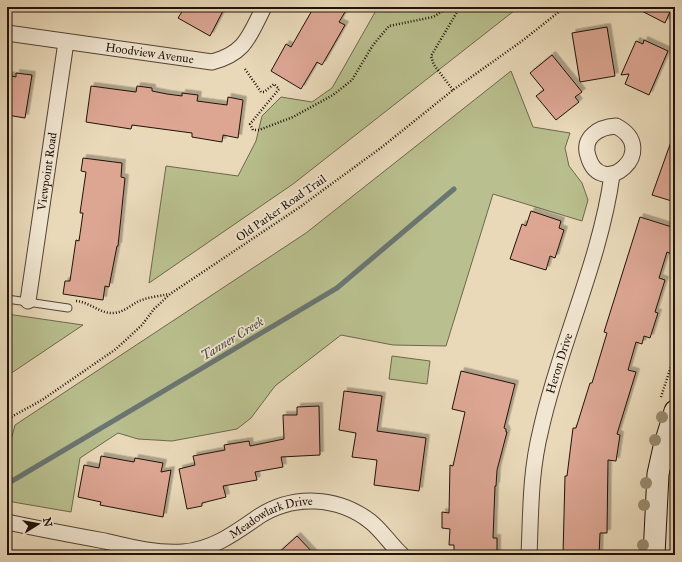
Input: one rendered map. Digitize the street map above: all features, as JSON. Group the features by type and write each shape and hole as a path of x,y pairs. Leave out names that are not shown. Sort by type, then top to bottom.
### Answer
{"main road":[{"path":"654,555 658,474 664,447 675,411"}],"street":[{"name":"Hoodview Avenue","path":"7,33 212,62 227,58 241,47 264,7"},
{"name":"Viewpoint Road","path":"28,301 66,42"},
{"name":"Heron Drive","path":"530,555 530,496 541,428 605,217 612,175"},
{"name":"Meadowlark Drive","path":"7,522 135,547 183,552 204,548 223,540 271,509 282,505 303,501 329,502 357,512 372,523 402,555"}],"lane":[{"path":"7,299 68,308"}],"path":[{"path":"245,68 261,92 264,92 274,84 279,88 250,124 253,130 259,130 293,117 333,95 352,80 373,46 388,26 433,17 449,7"},
{"path":"453,90 434,65 431,56 460,7"},
{"name":"Old Parker Road Trail","path":"7,421 13,416 42,400 116,349 142,325 154,309 170,294 306,203 382,147 453,90 522,41 565,7"},
{"path":"75,301 84,302 103,312 114,313 140,301 170,294"}],"green space":[{"path":"378,7 519,7 293,184 149,283 166,166 238,176 256,141 262,116 281,97 312,102 332,88"},
{"path":"511,71 533,127 570,133 565,148 569,166 582,183 588,200 582,221 493,194 446,346 393,345 341,335 275,386 251,418 237,429 172,441 138,439 118,433 80,458 71,512 7,501 7,455 15,425 306,233"},
{"path":"7,314 83,325 7,376"},
{"path":"392,356 430,361 427,384 389,379"}],"building":[{"path":"185,7 225,7 210,36 178,18"},
{"path":"314,7 348,7 339,22 345,25 333,46 322,65 317,62 301,89 271,71 286,44 291,47"},
{"path":"634,7 672,7 665,23"},
{"path":"607,27 615,76 580,82 572,33"},
{"path":"644,40 668,51 649,95 625,84 629,74 621,75 636,41 643,44"},
{"path":"552,55 582,92 575,97 579,102 556,120 536,96 544,90 530,73"},
{"path":"16,73 32,75 25,118 7,115 7,75 16,77"},
{"path":"91,86 136,92 137,86 152,88 152,91 167,94 182,96 182,93 198,95 197,101 227,105 228,97 243,100 238,138 223,135 222,142 192,137 192,133 132,125 131,129 86,122"},
{"path":"672,139 675,140 675,202 652,195"},
{"path":"83,158 122,163 121,177 125,178 118,246 109,287 105,286 103,300 63,294 65,281 70,281 76,240 79,241 83,213 80,213 86,172 81,171"},
{"path":"531,211 561,221 559,228 564,230 555,258 550,256 546,270 510,259 522,224 526,226"},
{"path":"640,217 675,228 675,246 672,254 667,252 659,278 665,280 655,312 658,313 650,338 644,336 642,344 636,342 628,370 636,372 617,434 620,435 616,461 608,460 607,533 600,533 599,555 563,555 565,476 567,476 573,428 576,428 590,383 592,383 607,333 604,332"},
{"path":"461,371 515,384 504,428 507,432 497,470 495,486 493,538 497,538 497,555 454,554 454,545 449,545 450,529 442,528 442,512 449,513 450,465 453,466 465,412 452,409"},
{"path":"344,391 382,396 377,431 426,438 419,491 374,485 377,460 352,457 356,433 339,430"},
{"path":"319,406 320,455 281,457 283,467 255,472 257,480 223,486 226,497 202,503 202,506 187,509 179,469 195,465 193,456 225,450 224,445 249,441 250,446 284,439 283,415 297,415 297,407"},
{"path":"101,456 134,462 135,458 163,463 161,472 171,470 163,517 100,505 101,502 78,497 84,465 99,468"},
{"path":"297,536 315,555 276,555"}],"waterway":[{"name":"Tanner Creek","path":"7,484 337,288 454,189"}]}
